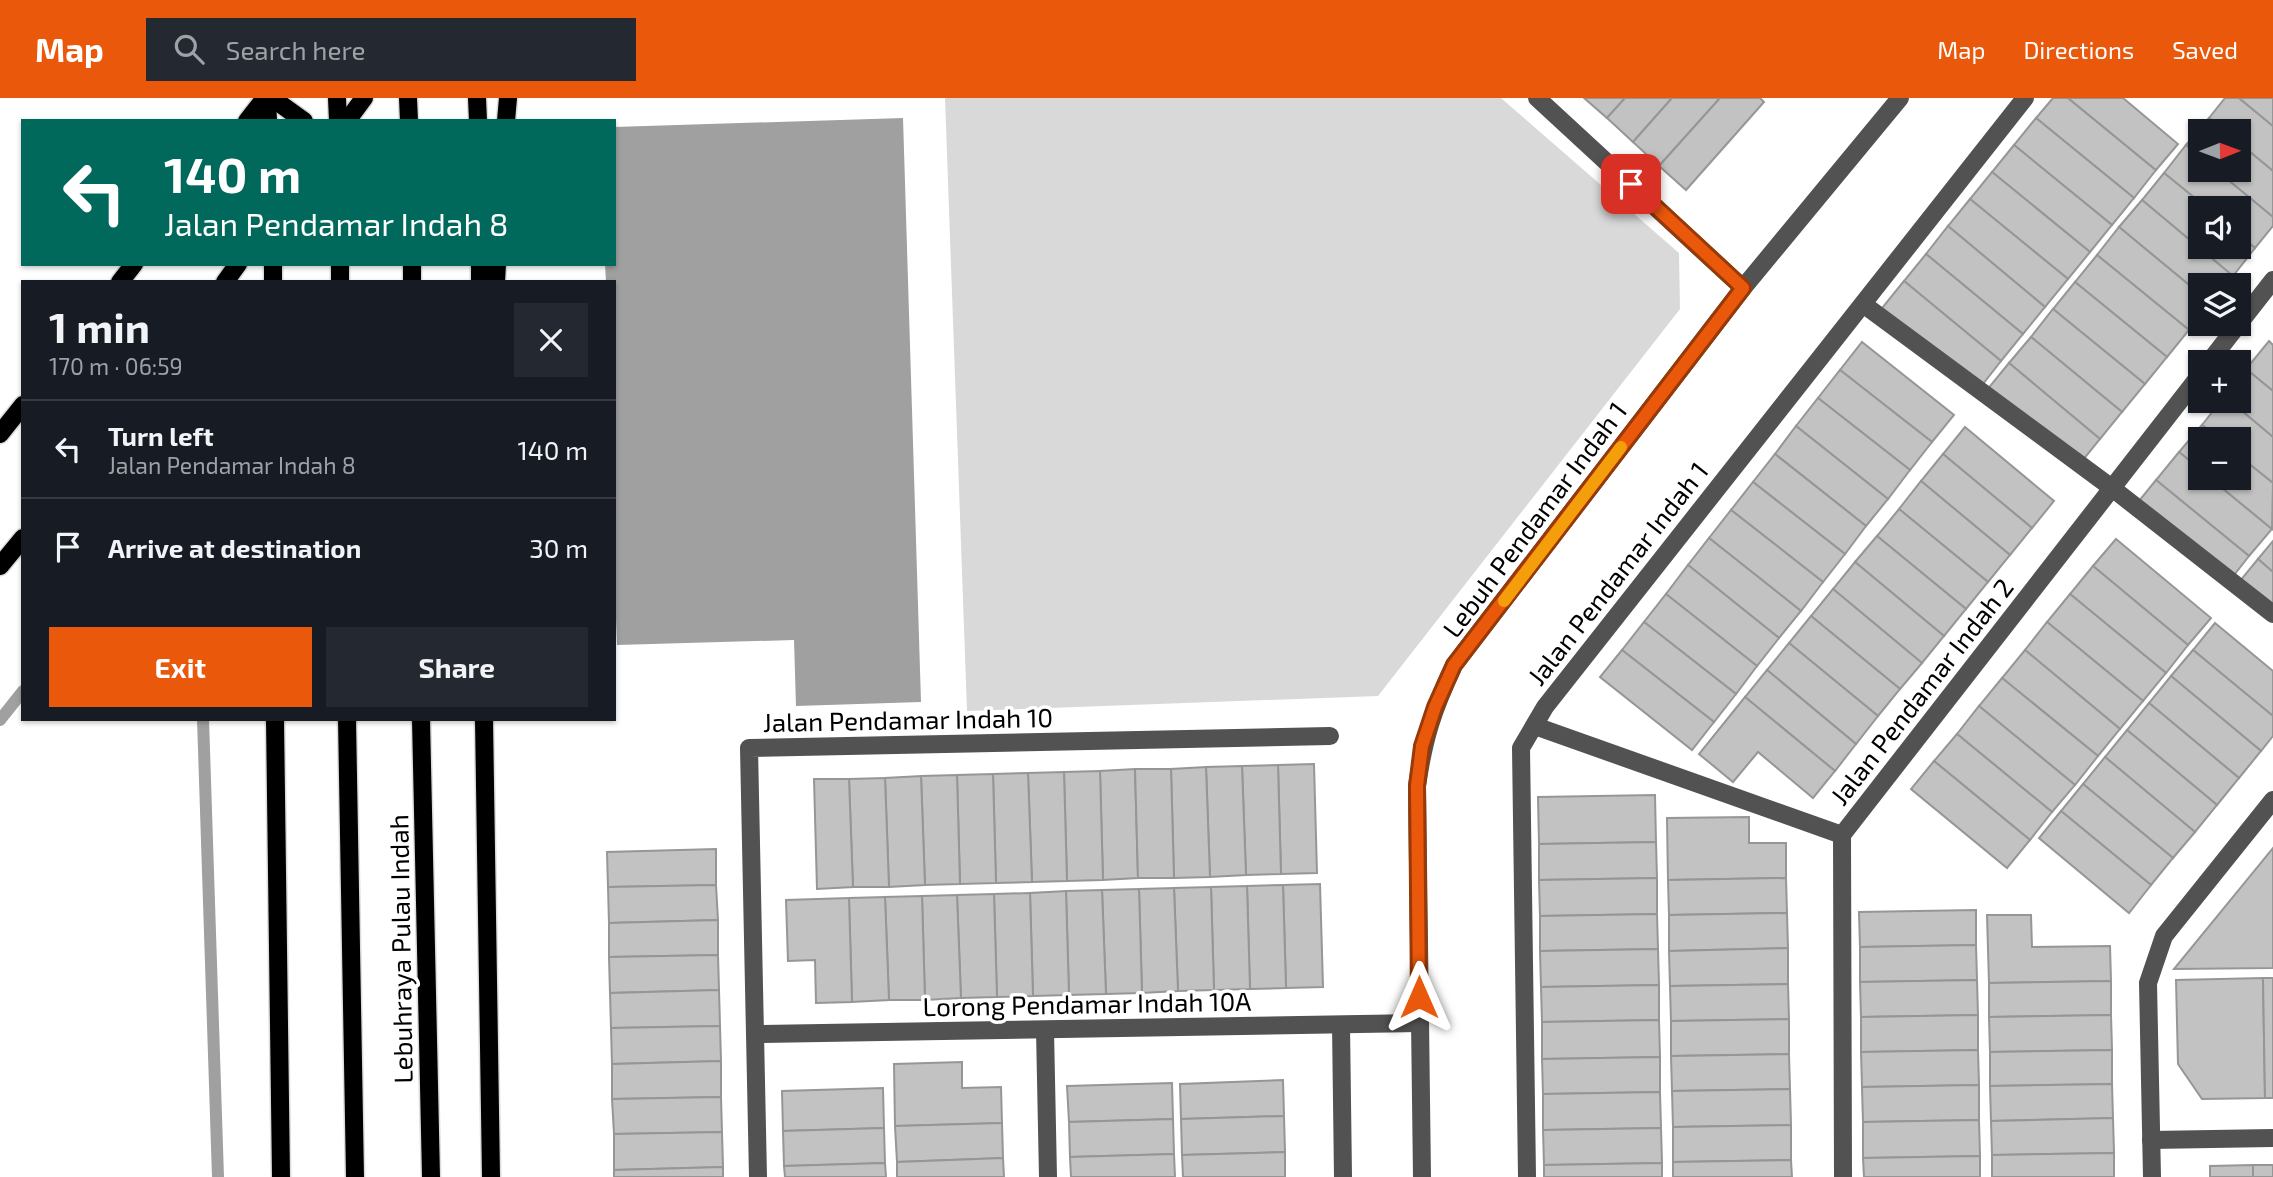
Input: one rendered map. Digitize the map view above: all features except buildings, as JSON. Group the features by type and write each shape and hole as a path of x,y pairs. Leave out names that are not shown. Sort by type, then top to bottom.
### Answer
{"main road":[{"path":"249,119 268,98"},
{"path":"268,98 268,119"},
{"path":"268,98 301,119"},
{"path":"337,98 338,119"},
{"path":"348,119 364,98"},
{"path":"408,98 409,119"},
{"path":"477,98 478,119"},
{"path":"506,119 508,98"},
{"path":"122,280 132,266"},
{"path":"0,434 21,408"},
{"path":"0,566 21,540"},
{"path":"277,721 275,750 281,1177"},
{"name":"Lebuhraya Pulau Indah","path":"348,721 355,1177"},
{"name":"Lebuhraya Pulau Indah","path":"421,721 430,1177"},
{"path":"476,721 484,754"},
{"path":"484,721 491,1177"}],"street":[{"path":"1537,98 1743,288"},
{"name":"Lebuh Pendamar Indah 1","path":"1422,1177 1417,786 1422,746 1435,707 1454,665 1743,288 1900,98"},
{"name":"Jalan Pendamar Indah 1","path":"1527,1177 1521,748 1545,707 2025,98"},
{"path":"2218,350 2273,280"},
{"path":"1863,304 2112,488 2273,614"},
{"name":"Jalan Pendamar Indah 2","path":"1843,1177 1842,835 2188,390"},
{"path":"1535,726 1842,835"},
{"name":"Jalan Pendamar Indah 10","path":"758,1177 749,748 1330,736"},
{"path":"2151,1177 2148,983 2164,936 2273,800"},
{"name":"Lorong Pendamar Indah 10A","path":"755,1034 1419,1023"},
{"path":"1341,1025 1343,1177"},
{"path":"1045,1030 1048,1177"},
{"path":"2151,1140 2273,1138"}],"shaded area":[{"path":"945,98 1501,98 1679,253 1680,309 1378,696 967,711"},
{"path":"903,118 921,702 796,706 794,640 617,645 616,280 606,280 605,266 616,266 616,127"}],"waterway":[{"path":"0,720 21,694"},
{"path":"203,721 218,1177"}],"slow traffic":[{"path":"1504,601 1621,447"}],"route":[{"path":"1419,997 1417,786 1422,746 1435,707 1454,665 1743,288 1631,184"}]}
